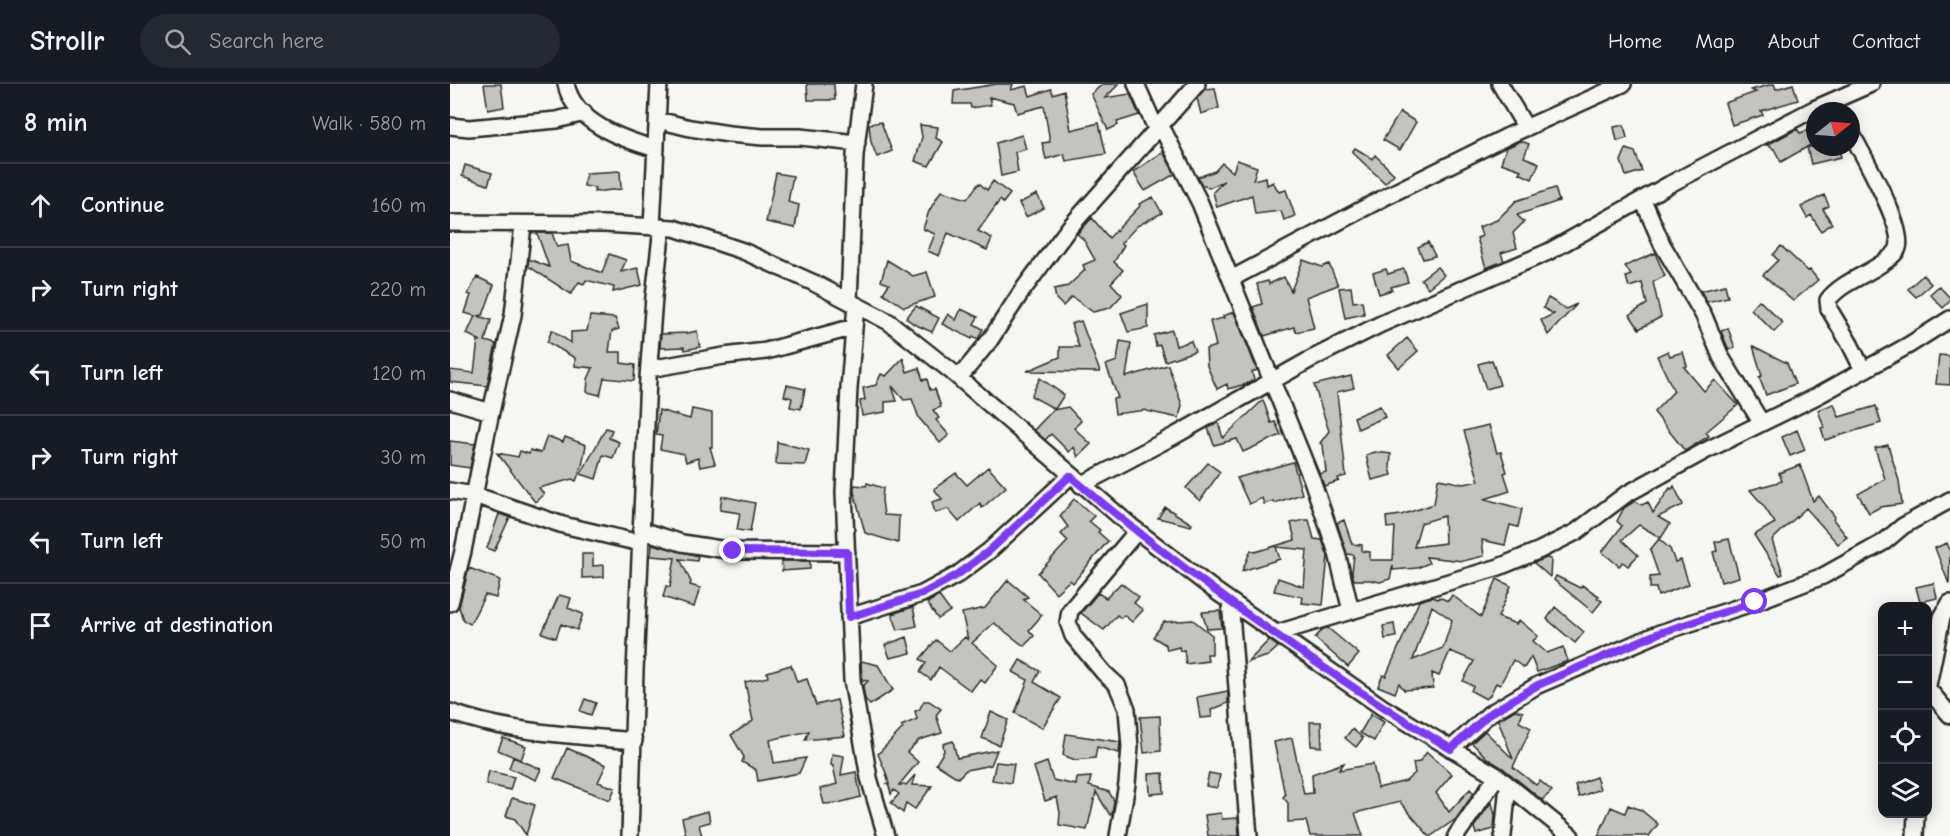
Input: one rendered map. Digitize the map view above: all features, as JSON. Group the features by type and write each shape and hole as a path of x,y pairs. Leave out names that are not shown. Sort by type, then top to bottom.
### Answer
{"street":[{"path":"566,84 567,92 576,107 597,125 628,141 656,149"},
{"path":"630,836 641,537 657,227 656,149 659,84"},
{"path":"864,84 857,143 854,327 844,492 852,680 869,778 886,836"},
{"path":"1136,84 1200,203 1231,279 1312,480 1337,553 1351,612"},
{"path":"959,378 990,340 1022,291 1069,228 1197,84"},
{"path":"1500,84 1526,128"},
{"path":"1231,279 1386,196 1623,84"},
{"path":"1844,102 1871,84"},
{"path":"450,126 469,128 556,120 584,113"},
{"path":"849,617 922,594 957,575 1075,480 1176,435 1271,380 1381,324 1548,252 1806,113"},
{"path":"658,120 729,134 800,137 857,143"},
{"path":"1860,150 1886,201 1898,232 1898,247 1895,253 1841,288 1828,300 1829,309 1863,370"},
{"path":"1643,200 1662,244 1704,316 1721,357 1761,422"},
{"path":"450,223 604,224 674,228 743,251 812,282 889,322 959,378 1137,531 1230,602 1382,707 1502,781 1571,836"},
{"path":"450,603 513,315 524,225"},
{"path":"1277,633 1500,567 1540,550 1576,532 1625,495 1761,422 1819,395 1950,319"},
{"path":"649,369 766,351 854,327"},
{"path":"450,400 491,412"},
{"path":"450,491 474,495 563,525 641,537 733,551 847,552"},
{"path":"1451,749 1489,714 1538,685 1659,633 1755,602 1823,576 1884,542 1903,526 1950,500"},
{"path":"1118,836 1131,747 1127,709 1118,685 1104,673 1073,636 1068,622 1070,611 1137,531"},
{"path":"1230,602 1249,836"},
{"path":"1932,667 1942,617 1950,603"},
{"path":"1932,692 1950,715"},
{"path":"450,712 489,724 558,734 634,741"},
{"path":"1456,836 1502,781"},
{"path":"1502,781 1503,836"},
{"path":"1915,836 1916,818"}],"building":[{"path":"484,84 501,84 504,107 488,110"},
{"path":"807,84 834,84 835,100 808,100"},
{"path":"997,84 1013,84 1011,90 1027,86 1030,96 1051,89 1053,94 1064,90 1071,130 1099,123 1106,154 1066,161 1064,154 1046,159 1042,143 1050,142 1044,106 1017,113 1014,103 989,97 991,105 971,108 970,104 953,104 954,91"},
{"path":"1103,84 1119,84 1105,98 1130,94 1139,115 1117,122 1118,125 1108,130 1091,94"},
{"path":"1774,84 1776,89 1793,84 1798,100 1761,111 1763,115 1732,125 1725,103 1756,92 1751,90"},
{"path":"1215,88 1219,108 1201,114 1197,98 1205,89"},
{"path":"1400,112 1416,122 1400,150 1383,140"},
{"path":"881,122 892,151 877,157 871,142 869,124"},
{"path":"920,125 938,127 936,138 943,142 929,166 915,161 922,137"},
{"path":"1624,125 1627,138 1617,141 1614,127"},
{"path":"1797,129 1800,133 1806,131 1806,147 1781,162 1774,149 1767,145"},
{"path":"1022,135 1026,149 1015,152 1018,172 1001,176 996,143"},
{"path":"1521,141 1529,144 1524,157 1539,163 1532,179 1519,173 1521,170 1501,163 1506,148"},
{"path":"1355,148 1373,159 1375,155 1394,174 1385,183 1352,152"},
{"path":"1626,149 1635,152 1642,171 1626,176 1621,161"},
{"path":"1163,152 1175,174 1145,191 1133,172"},
{"path":"1809,156 1841,157 1811,164"},
{"path":"1237,160 1257,167 1253,180 1266,177 1267,185 1273,182 1279,192 1286,190 1295,216 1284,220 1281,211 1255,214 1252,195 1217,207 1213,192 1224,181 1209,188 1202,185 1198,177 1215,171 1222,163 1233,172"},
{"path":"465,165 492,173 488,185 462,176"},
{"path":"620,171 621,189 594,192 595,188 584,186 586,173"},
{"path":"776,173 793,176 788,202 799,205 795,228 766,222"},
{"path":"993,181 1010,194 1003,203 1000,200 978,231 992,238 987,250 948,233 939,256 928,251 935,234 923,229 929,211 941,191 967,199 979,183 987,190"},
{"path":"1555,188 1559,201 1517,215 1524,222 1513,233 1517,248 1501,253 1504,261 1486,268 1477,238 1482,236 1479,227 1497,220 1516,201"},
{"path":"1037,194 1044,208 1026,217 1019,203"},
{"path":"1824,195 1829,206 1823,209 1832,224 1821,231 1811,215 1807,218 1801,207"},
{"path":"1153,197 1162,213 1137,226 1121,243 1124,245 1114,262 1123,270 1111,283 1122,295 1110,308 1093,312 1072,297 1063,306 1056,299 1054,289 1068,286 1085,270 1083,265 1095,260 1083,239 1077,234 1092,218 1109,238 1140,206 1139,204"},
{"path":"537,233 552,233 557,247 568,245 571,261 602,273 609,254 626,260 621,272 638,268 642,285 613,292 614,287 586,280 584,284 579,282 571,294 528,266 529,259 549,267"},
{"path":"1428,242 1435,256 1423,259 1418,247"},
{"path":"1781,246 1808,271 1810,270 1818,280 1793,301 1763,275 1778,260 1773,255"},
{"path":"1655,253 1665,276 1653,282 1661,317 1639,329 1630,315 1647,304 1642,283 1629,287 1626,277 1631,275 1625,266"},
{"path":"887,260 913,276 927,272 935,297 904,307 883,293 889,284 881,281"},
{"path":"1303,260 1322,267 1329,264 1338,285 1306,297 1314,328 1296,332 1294,327 1264,336 1253,307 1262,304 1257,284 1268,281 1269,284 1284,277 1291,291"},
{"path":"1437,267 1444,275 1428,288 1421,279"},
{"path":"1386,269 1388,274 1404,269 1408,282 1391,287 1392,290 1379,294 1373,273"},
{"path":"1923,275 1931,284 1916,297 1908,289"},
{"path":"477,277 494,285 483,315 478,316 491,320 485,341 496,344 487,386 450,382 450,370 474,373 478,340 481,341 467,334 475,316 465,313 471,295 468,294"},
{"path":"1725,285 1728,297 1707,302 1701,291"},
{"path":"1939,286 1950,298 1943,308 1930,294"},
{"path":"1351,287 1353,302 1362,301 1364,314 1345,318 1339,288"},
{"path":"1548,298 1566,309 1577,304 1548,335 1541,320 1554,314 1543,308"},
{"path":"1759,300 1783,323 1774,332 1751,309"},
{"path":"1148,304 1148,328 1128,332 1121,313"},
{"path":"916,306 939,318 932,332 906,318"},
{"path":"961,309 978,317 974,324 983,329 978,339 973,336 972,339 942,324 948,314 956,320"},
{"path":"1234,312 1257,370 1252,372 1254,380 1246,384 1228,389 1227,384 1217,389 1207,366 1206,349 1216,346 1210,321 1224,318 1223,316"},
{"path":"590,316 615,318 619,329 612,331 609,352 621,352 621,363 635,365 634,381 604,378 600,395 587,392 588,379 593,368 575,366 575,358 547,342 552,330 571,343 571,332 587,331"},
{"path":"1081,321 1100,372 1027,371 1060,357 1060,347 1079,347 1071,324"},
{"path":"1728,328 1735,348 1729,350 1721,331"},
{"path":"1172,330 1176,346 1191,341 1195,351 1165,361 1160,345 1156,346 1154,335"},
{"path":"697,331 700,347 685,350 684,347 660,348 661,334"},
{"path":"1407,338 1418,351 1399,368 1388,355"},
{"path":"1120,341 1131,343 1126,377 1168,365 1182,405 1179,418 1146,410 1115,414 1113,399 1118,398 1106,365 1117,361"},
{"path":"1753,346 1787,363 1795,384 1766,395 1759,377 1762,376"},
{"path":"1668,351 1670,356 1683,352 1687,366 1684,367 1704,391 1715,380 1738,405 1706,432 1709,436 1685,451 1654,412 1674,391 1657,356"},
{"path":"1939,355 1950,356 1950,385 1936,384"},
{"path":"903,358 907,372 919,368 923,380 927,379 930,390 935,389 941,407 933,410 939,418 936,420 949,435 940,443 919,418 912,399 904,400 892,386 897,401 885,402 885,412 862,416 860,401 865,400 863,388 876,385 881,374 886,376"},
{"path":"1492,360 1500,385 1486,389 1478,364"},
{"path":"1351,376 1354,388 1337,392 1346,476 1324,486 1320,474 1326,472 1323,445 1320,443 1329,431 1314,385"},
{"path":"1040,378 1064,395 1055,409 1031,396"},
{"path":"787,385 805,389 801,409 790,407 792,398 784,396"},
{"path":"1263,400 1271,423 1275,422 1281,435 1243,452 1237,439 1214,445 1208,428 1218,422 1223,438"},
{"path":"1834,404 1839,417 1876,406 1881,423 1825,440 1821,428 1824,427 1818,410"},
{"path":"1380,406 1385,417 1358,429 1354,417"},
{"path":"1068,407 1081,421 1074,428 1091,444 1078,457 1074,447 1069,452 1051,434 1045,440 1034,430 1053,410"},
{"path":"692,409 712,413 712,447 710,447 715,464 700,467 698,458 686,462 684,454 660,449 662,436 656,435 659,410 690,419"},
{"path":"1489,425 1497,453 1501,452 1510,491 1485,499 1522,509 1518,527 1510,525 1505,545 1482,540 1484,556 1463,561 1426,557 1429,563 1417,568 1393,570 1393,565 1390,579 1380,582 1354,580 1352,573 1354,555 1347,554 1337,523 1344,520 1352,544 1362,545 1362,551 1370,552 1370,560 1393,560 1395,527 1387,528 1386,517 1401,515 1434,504 1438,479 1464,484 1479,481 1464,431","holes":["1444,516 1445,543 1414,547 1421,523"]},
{"path":"606,428 612,430 609,438 619,442 613,458 603,455 596,479 581,474"},
{"path":"1797,430 1805,450 1790,456 1782,437"},
{"path":"547,436 563,442 565,437 586,445 576,481 572,479 539,488 544,494 535,502 497,453 518,457 520,451 529,454 530,450 541,453"},
{"path":"450,441 475,444 470,468 450,465"},
{"path":"777,442 809,450 805,465 776,464"},
{"path":"1888,445 1899,481 1902,504 1880,507 1869,513 1858,494 1885,479 1875,448"},
{"path":"1375,452 1391,454 1392,475 1372,480 1366,455"},
{"path":"1293,462 1302,494 1274,503 1273,501 1264,504 1262,498 1249,504 1237,478"},
{"path":"1208,463 1220,472 1200,501 1186,488"},
{"path":"1800,465 1813,501 1819,496 1847,537 1838,544 1806,508 1772,540 1783,574 1780,575 1754,535 1775,523 1750,490 1782,481 1779,473"},
{"path":"988,467 1006,487 982,508 980,503 959,522 948,509 935,513 932,502 942,499 934,489 956,473 967,485"},
{"path":"867,483 883,488 884,515 899,516 898,543 865,533 854,485 866,486"},
{"path":"1674,486 1683,505 1658,517 1670,524 1661,538 1639,525 1622,540 1638,555 1628,566 1623,562 1619,566 1602,552 1622,526 1617,521 1624,508 1635,501 1642,505 1648,502 1653,513 1670,488"},
{"path":"722,496 755,503 750,532 737,530 740,513 720,510"},
{"path":"1074,499 1094,516 1089,521 1108,541 1073,583 1070,580 1056,593 1038,573 1068,541 1061,534 1068,527 1060,516"},
{"path":"1165,507 1192,524 1191,526 1158,518"},
{"path":"499,514 510,517 494,551 487,548"},
{"path":"1309,520 1314,539 1322,540 1328,556 1323,605 1302,603 1303,597 1274,591 1278,578 1304,587 1307,550 1276,547 1280,559 1242,571 1251,550 1255,552 1295,540 1291,523"},
{"path":"1659,539 1670,549 1675,562 1681,560 1689,584 1658,596 1656,588 1650,588 1650,577 1659,576 1650,550"},
{"path":"1729,539 1739,577 1721,582 1713,552 1717,551 1715,542"},
{"path":"1947,543 1950,551 1949,584 1935,548"},
{"path":"652,544 698,556 697,561 680,559 691,582 690,585 700,588 694,607 663,597 666,586 670,587 675,558 651,556"},
{"path":"582,554 593,554 593,566 604,565 604,577 582,578"},
{"path":"1546,558 1551,559 1550,577 1534,563"},
{"path":"781,561 810,561 810,569 782,571"},
{"path":"469,568 500,580 496,598 485,595 470,624 463,620 459,607"},
{"path":"1556,576 1580,588 1582,585 1599,596 1597,598 1602,601 1593,612 1554,580"},
{"path":"1497,579 1511,586 1498,617 1516,624 1519,620 1538,636 1533,641 1547,653 1563,647 1568,661 1537,672 1531,657 1524,668 1513,660 1500,685 1496,683 1486,699 1471,691 1473,686 1463,681 1474,661 1450,651 1439,676 1432,673 1433,688 1404,690 1399,683 1395,693 1378,686 1383,675 1386,676 1419,601 1439,597 1448,601 1452,595 1481,617","holes":["1432,606 1452,620 1443,648 1413,660"]},
{"path":"1008,580 1028,597 1023,599 1042,615 1029,630 1034,636 1024,646 994,623 972,643 998,665 985,683 980,679 971,691 939,667 931,680 920,672 926,663 920,659 936,640 950,651 965,637 968,640 962,613 985,608"},
{"path":"1121,583 1139,597 1134,603 1143,610 1132,622 1124,615 1121,618 1117,615 1104,630 1081,613 1098,593 1106,598"},
{"path":"1934,583 1937,598 1920,602 1916,587"},
{"path":"559,595 571,598 568,608 583,614 577,630 561,624 556,638 542,633"},
{"path":"939,596 950,611 938,619 927,603"},
{"path":"913,607 917,626 898,630 892,614"},
{"path":"1555,607 1584,632 1575,643 1547,619"},
{"path":"1220,611 1222,628 1207,629 1202,612"},
{"path":"1193,620 1212,635 1212,654 1207,654 1208,661 1186,664 1184,650 1180,651 1179,647 1167,650 1166,645 1153,637 1164,622"},
{"path":"1394,624 1396,637 1385,639 1383,626"},
{"path":"1328,628 1359,654 1348,667 1315,638 1323,629"},
{"path":"907,637 911,653 890,658 885,645"},
{"path":"1269,640 1278,647 1268,656 1248,662"},
{"path":"1020,660 1040,671 1034,682 1061,698 1042,728 1015,713 1028,680 1013,672"},
{"path":"861,661 878,665 893,690 870,705 865,699 863,686 868,681 862,680"},
{"path":"791,665 797,682 807,679 816,705 837,700 845,736 805,740 809,731 770,740 774,763 806,758 799,773 758,781 756,770 742,762 744,757 731,735 753,721 745,682 768,677 767,672"},
{"path":"1228,691 1228,703 1211,710 1212,717 1200,718 1197,697"},
{"path":"585,699 596,703 591,715 580,711"},
{"path":"924,701 929,701 941,709 936,715 942,733 919,740 907,752 918,762 899,785 906,785 915,775 912,785 932,786 915,809 906,803 903,813 891,803 899,794 894,790 891,794 878,754 903,728 901,726 917,719 915,711 919,710"},
{"path":"1515,710 1523,712 1519,722 1531,728 1513,767 1536,785 1540,781 1552,791 1542,800 1503,768 1488,759 1472,743 1485,731 1513,759 1498,720"},
{"path":"991,712 1008,720 999,745 982,738"},
{"path":"1371,714 1384,722 1374,741 1360,733"},
{"path":"1160,716 1161,751 1144,753 1140,717"},
{"path":"1310,722 1321,722 1322,747 1311,746"},
{"path":"1352,729 1363,738 1356,747 1345,738"},
{"path":"1066,734 1120,742 1119,753 1097,747 1095,758 1075,760 1063,755"},
{"path":"503,738 526,746 521,760 498,750"},
{"path":"1292,738 1304,794 1313,793 1312,774 1344,763 1339,770 1373,764 1378,788 1406,781 1415,773 1413,763 1419,762 1427,752 1452,774 1436,793 1449,812 1470,789 1474,793 1456,819 1431,836 1400,802 1355,813 1363,836 1310,836 1306,821 1288,822 1288,803 1283,797 1285,795 1274,742"},
{"path":"953,741 957,758 997,750 991,765 966,770 958,778 936,764 944,751 943,744"},
{"path":"567,748 606,765 598,782 615,788 610,800 554,778"},
{"path":"832,754 844,756 841,775 856,772 861,797 824,804 820,789 837,784 831,765"},
{"path":"513,757 541,769 536,780 509,768"},
{"path":"996,762 1014,764 1011,783 992,780"},
{"path":"1047,762 1053,780 1076,785 1077,778 1091,777 1089,786 1109,792 1114,801 1112,814 1110,815 1096,792 1087,830 1059,825 1060,813 1057,797 1045,801 1034,767"},
{"path":"489,771 514,777 510,790 486,784"},
{"path":"1163,773 1164,793 1150,794 1149,774"},
{"path":"1209,773 1220,775 1217,788 1206,786"},
{"path":"1596,777 1600,789 1579,797 1575,785"},
{"path":"512,798 535,805 526,835 515,819 506,816"},
{"path":"1492,803 1495,815 1494,829 1476,834 1474,827"},
{"path":"1628,805 1641,810 1658,824 1649,836 1598,836 1611,807 1625,813"},
{"path":"708,811 710,822 699,825 702,836 686,836 682,818"},
{"path":"1221,813 1222,819 1238,818 1239,836 1208,836 1205,815"}],"route":[{"path":"733,551 847,552 849,617 922,594 957,575 989,551 1070,476 1216,592 1382,707 1451,749 1489,714 1538,685 1659,633 1755,602"}]}
